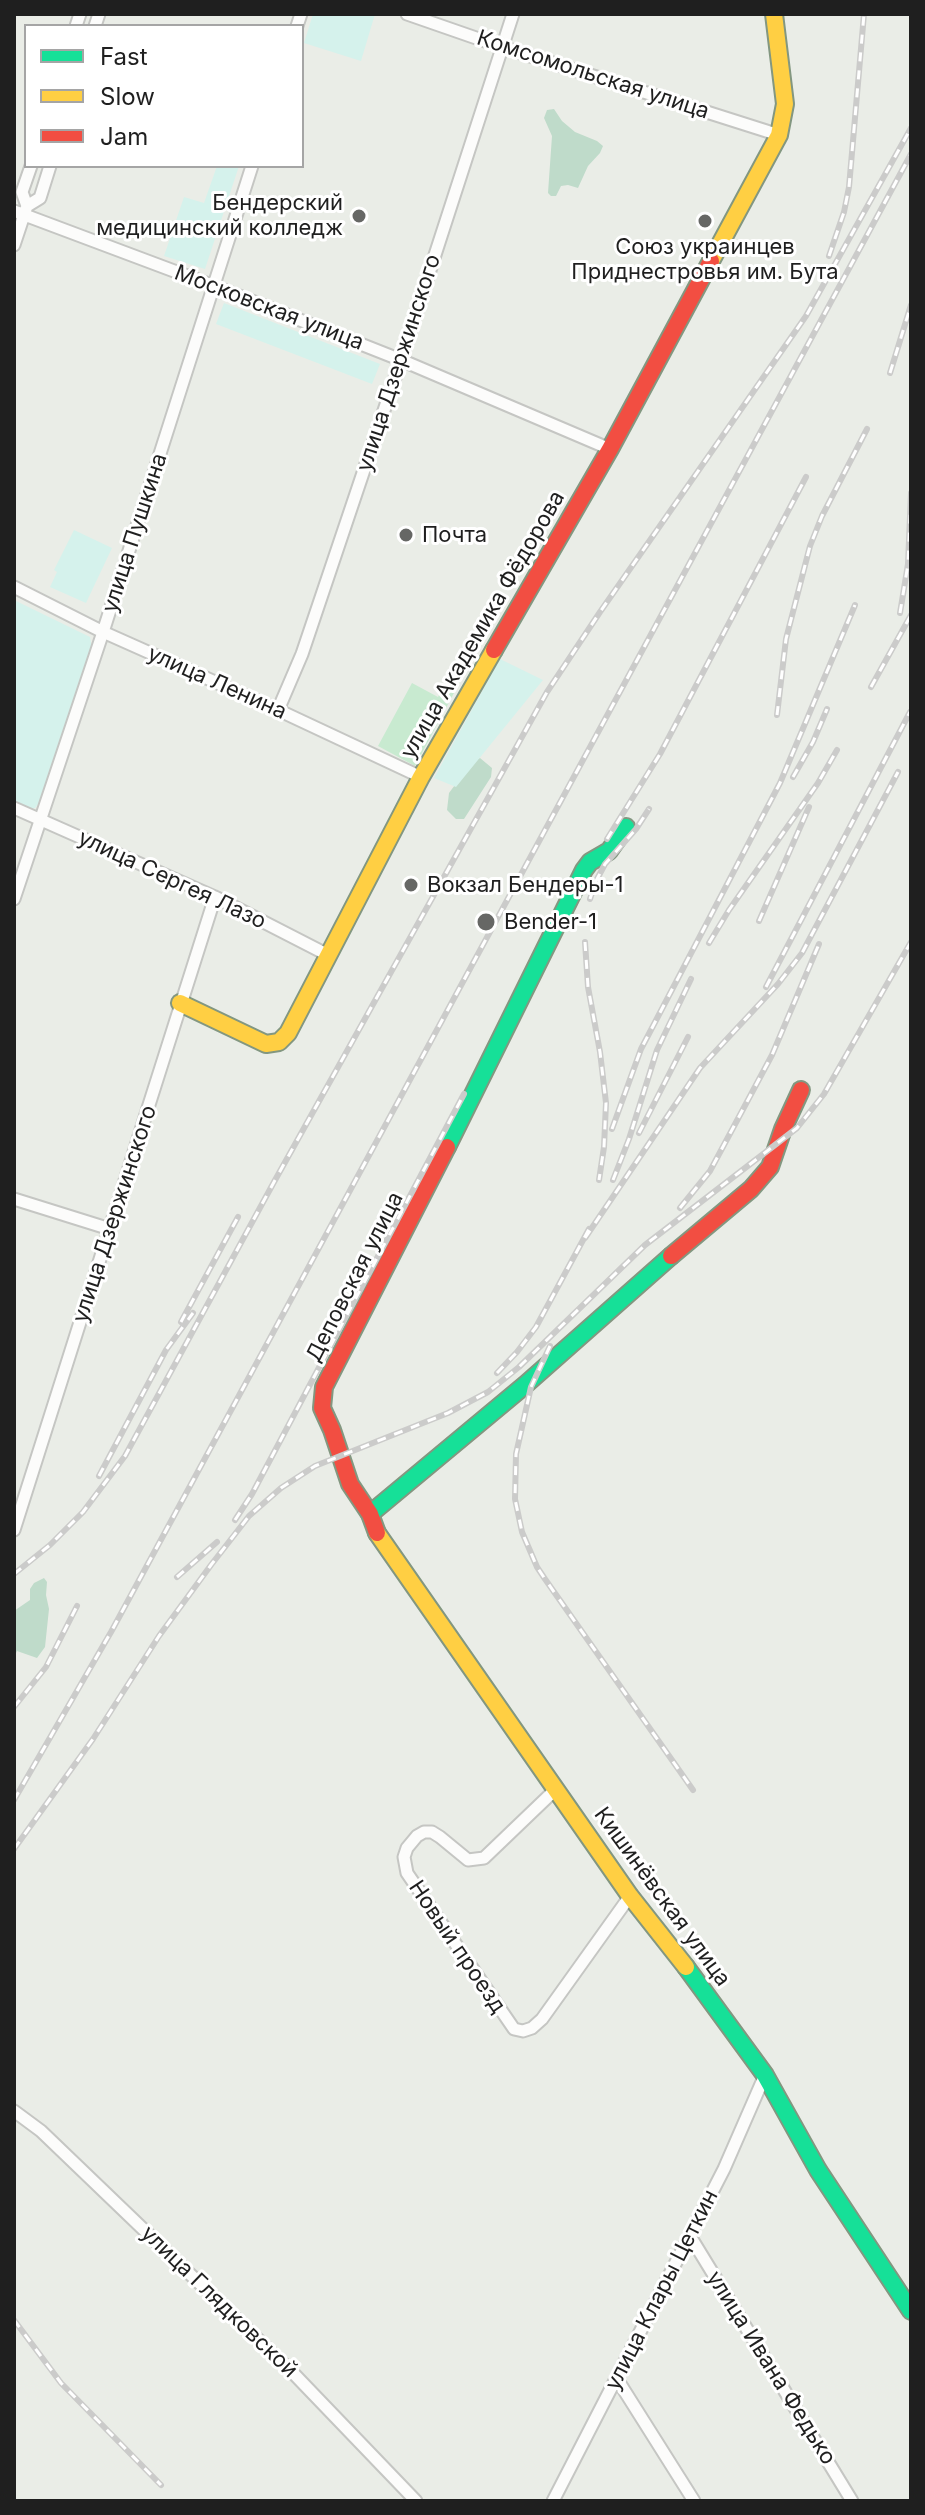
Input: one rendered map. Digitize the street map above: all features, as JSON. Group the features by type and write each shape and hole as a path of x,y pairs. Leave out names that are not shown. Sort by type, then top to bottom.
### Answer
{"street":[{"name":"Комсомольская улица","path":"407,14 779,135"},
{"name":"улица Дзержинского","path":"278,710 302,654 513,14"},
{"path":"774,14 785,104 779,135"},
{"name":"улица Академика Фёдорова","path":"180,1003 266,1044 279,1042 288,1033 421,777 610,449 779,135"},
{"path":"14,245 22,210 22,192 30,168"},
{"path":"22,210 40,198 49,168"},
{"name":"улица Пушкина","path":"14,899 251,168"},
{"name":"Московская улица","path":"22,210 401,360 610,449"},
{"name":"улица Ленина","path":"14,587 103,632 421,777"},
{"name":"улица Сергея Лазо","path":"14,808 215,897 328,955"},
{"name":"Деповская улица","path":"370,1514 350,1484 322,1408 324,1387 544,956 584,870 590,862 609,851 626,827"},
{"name":"улица Дзержинского","path":"14,1530 215,897"},
{"path":"370,1514 525,1385 761,1180 770,1167 801,1090"},
{"path":"14,1199 110,1229"},
{"name":"Кишинёвская улица","path":"370,1514 378,1536 460,1655 630,1896 696,1979 765,2075 818,2170 911,2311"},
{"name":"Новый проезд","path":"556,1789 484,1858 468,1860 432,1832 417,1836 404,1857 407,1873 514,2029 523,2031 532,2028 542,2019 630,1896"},
{"name":"улица Клары Цеткин","path":"553,2501 724,2169 765,2075"},
{"name":"улица Глядковской","path":"14,2111 41,2131 295,2375 416,2501"},
{"name":"улица Ивана Федько","path":"690,2236 852,2501"},
{"path":"617,2379 694,2501"}],"green space":[{"path":"554,109 575,132 603,146 588,166 578,188 561,186 556,196 551,196 548,193 552,136 544,118 547,110"},
{"path":"451,673 462,678 415,766 378,746 412,683 438,697"},
{"path":"480,758 492,768 491,777 464,819 456,819 447,810 449,793 472,762"},
{"path":"44,1578 49,1609 45,1647 37,1658 17,1651 14,1657 14,1611 30,1600 30,1589"}],"shaded area":[{"path":"313,14 375,14 361,61 304,43"},
{"path":"216,168 238,168 205,269 164,256 184,197 204,203"},
{"path":"224,303 380,364 372,384 216,324"},
{"path":"74,530 112,548 86,603 50,587 57,572 54,570"},
{"path":"14,600 90,637 92,649 39,803 29,809 14,804"},
{"path":"500,659 543,680 456,787 434,778"}],"railway":[{"path":"829,256 849,187 864,14"},
{"path":"14,1574 50,1545 83,1512 125,1456 547,692 806,316 911,128"},
{"path":"14,1800 111,1632 911,154"},
{"path":"890,373 911,305"},
{"path":"777,715 786,639 810,546 867,429"},
{"path":"607,839 660,754 806,477"},
{"path":"900,613 908,564 911,493"},
{"path":"612,1129 641,1049 780,783 855,605"},
{"path":"871,687 911,615"},
{"path":"793,777 827,709"},
{"path":"766,987 910,712"},
{"path":"709,943 818,783 837,750"},
{"path":"585,1238 700,1068 778,984 802,953 898,772"},
{"path":"759,921 809,807"},
{"path":"590,899 605,864 649,809"},
{"path":"585,942 588,987 606,1103 599,1180"},
{"path":"14,1849 93,1739 159,1636 249,1516 281,1488 315,1466 448,1413 488,1392 519,1367 645,1245 797,1128 824,1094 911,942"},
{"path":"680,1208 710,1171 772,1055 819,944"},
{"path":"613,1180 657,1050 691,979"},
{"path":"639,1133 688,1037"},
{"path":"235,1520 252,1494 464,1094"},
{"path":"181,1322 238,1217"},
{"path":"497,1373 536,1327 589,1229"},
{"path":"99,1476 166,1350 193,1313"},
{"path":"550,1346 531,1387 516,1454 515,1499 522,1532 537,1567 693,1790"},
{"path":"177,1577 217,1542"},
{"path":"14,1707 46,1667 77,1606"},
{"path":"14,2320 61,2383 161,2485"}],"traffic: fast":[{"path":"447,1147 584,870 590,862 609,851 626,827"},
{"path":"370,1514 525,1385 671,1256"},
{"path":"686,1967 765,2075 818,2170 911,2311"}],"traffic: slow":[{"path":"711,261 779,135 785,104 774,14"},
{"path":"180,1003 266,1044 279,1042 288,1033 421,777 494,650"},
{"path":"377,1533 630,1896 686,1967"}],"traffic: jam":[{"path":"494,650 610,449 711,261"},
{"path":"671,1256 751,1189 770,1167 801,1090"},
{"path":"377,1533 370,1514 350,1484 322,1408 324,1387 447,1147"}],"place":[{"name":"Бендерский медицинский колледж","path":"359,216"},
{"name":"Союз украинцев Приднестровья им. Бута","path":"705,221"},
{"name":"Почта","path":"406,535"},
{"name":"Вокзал Бендеры-1","path":"411,885"},
{"name":"Bender-1","path":"486,922"}]}
